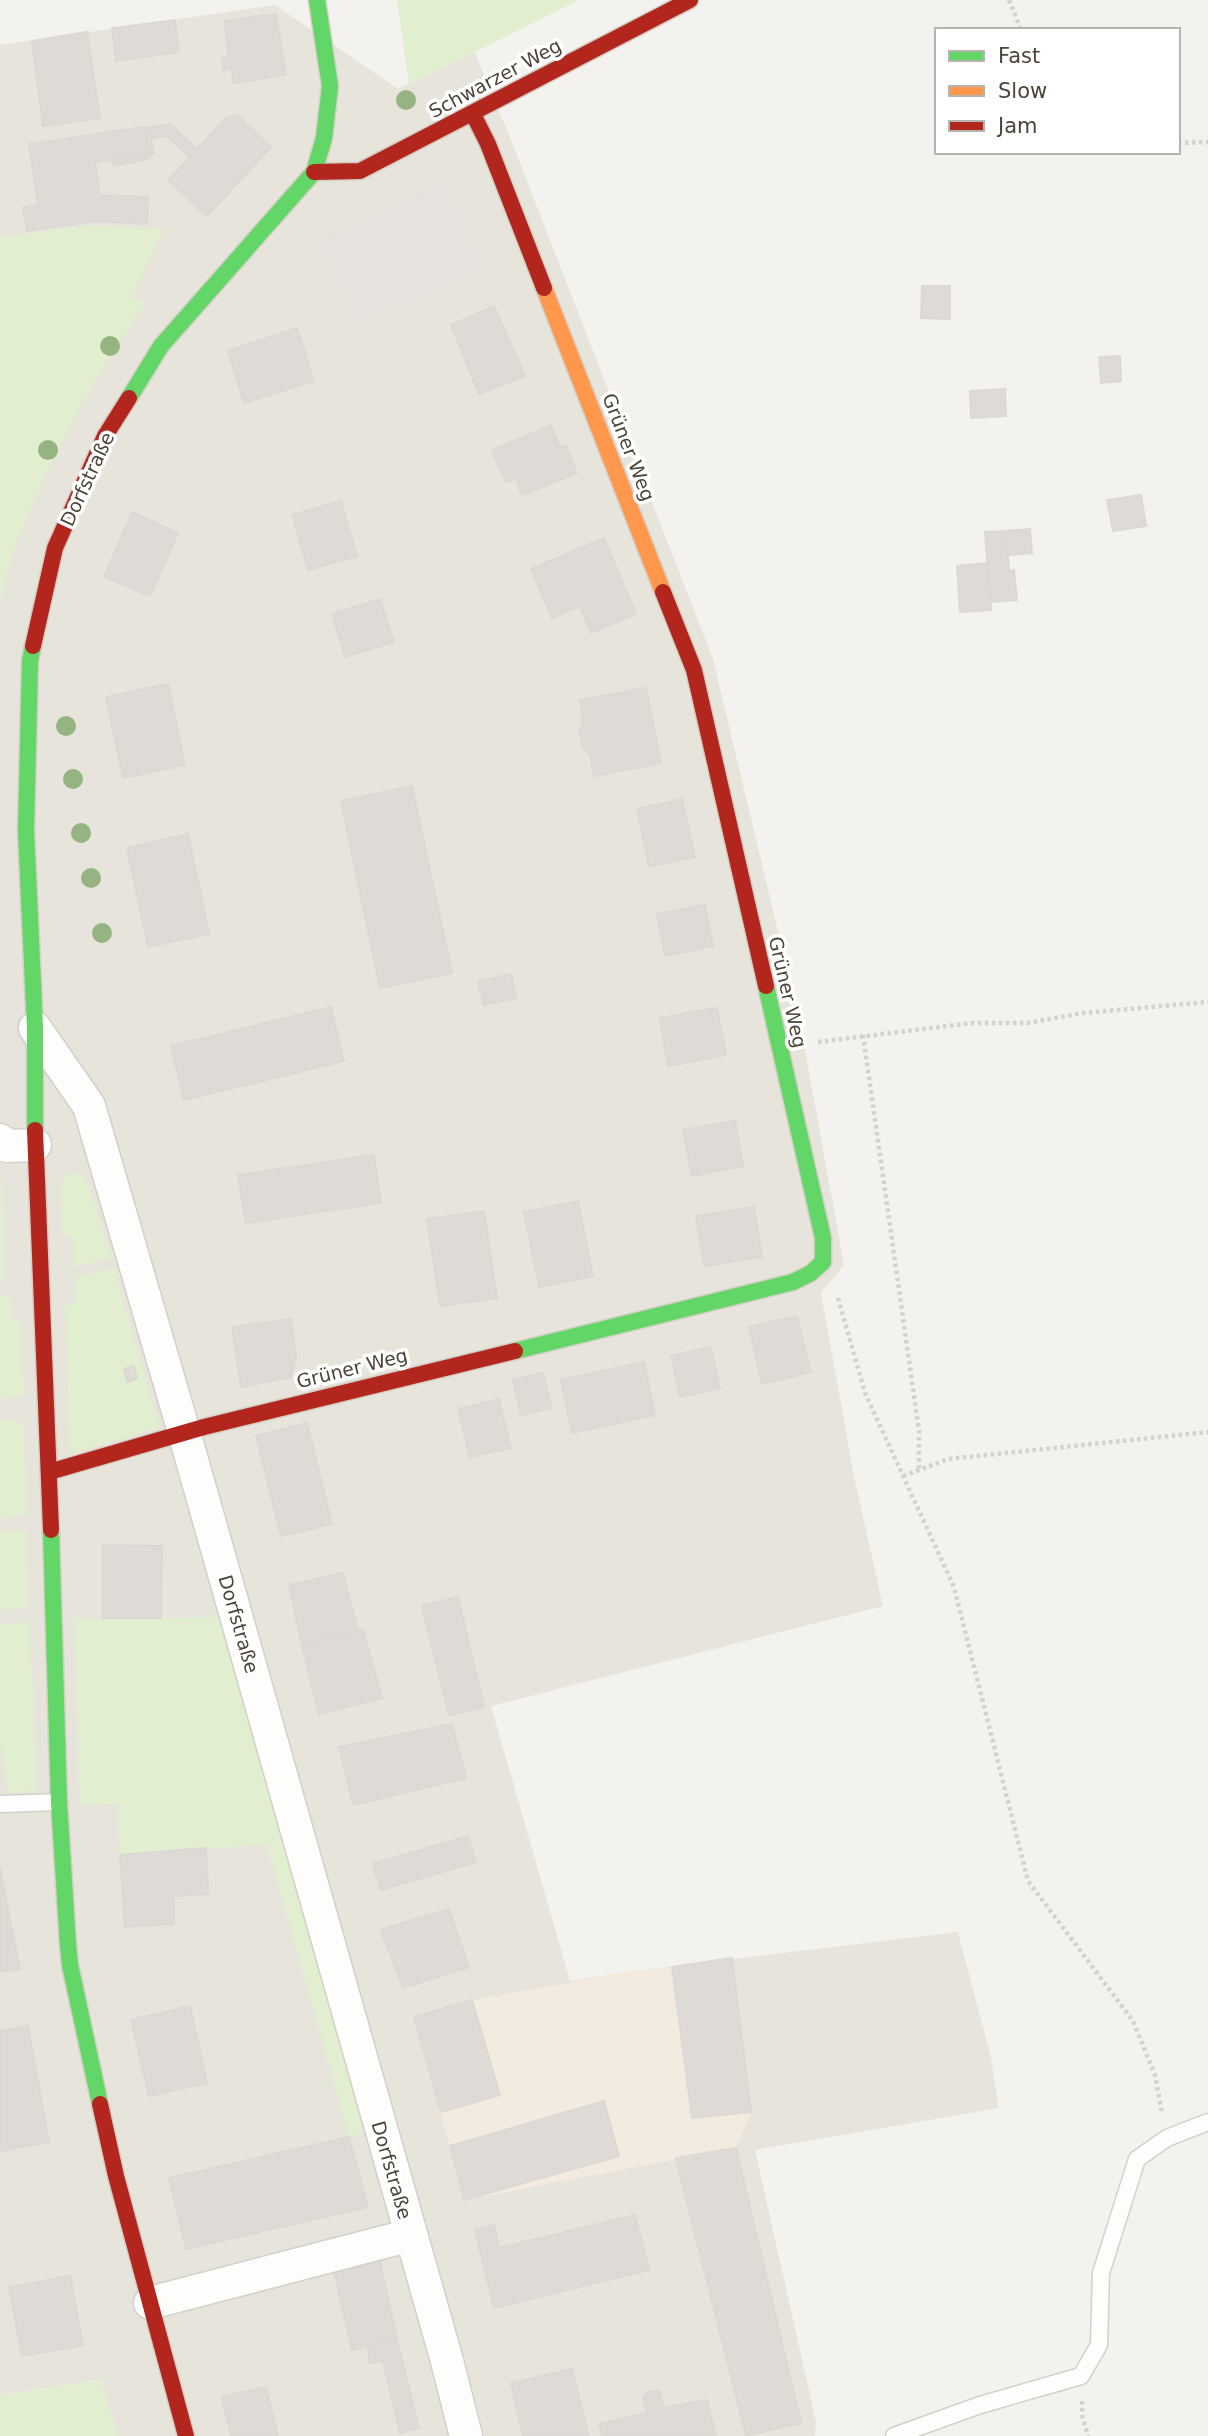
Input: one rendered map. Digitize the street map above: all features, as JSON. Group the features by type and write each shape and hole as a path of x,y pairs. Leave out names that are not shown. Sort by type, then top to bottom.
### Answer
{"main road":[{"name":"Dorfstraße","path":"186,2436 116,2176 70,1965 59,1802 50,1472 35,1145 35,1028 26,831 30,661 55,548 105,436 161,346 314,172 324,138 330,86 317,0"},
{"name":"Schwarzer Weg","path":"314,172 360,171 690,0"},
{"name":"Grüner Weg","path":"50,1472 184,1432 793,1282 811,1273 822,1262 822,1238 694,670 488,144 473,114"}],"street":[{"name":"Dorfstraße","path":"35,1028 89,1106 184,1432 466,2436"},
{"path":"0,1140 7,1146 35,1145"},
{"name":"Dorfstraße","path":"150,2303 411,2235"}],"lane":[{"path":"0,1804 59,1802"},
{"path":"894,2436 980,2405 1081,2376 1099,2345 1101,2273 1137,2159 1167,2138 1208,2122"}],"path":[{"path":"1009,0 1020,28"},
{"path":"1180,143 1208,142"},
{"path":"779,1049 863,1035 972,1023 1028,1023 1083,1013 1208,1002"},
{"path":"863,1035 919,1431 919,1470"},
{"path":"822,1262 831,1275 865,1393 954,1587 1028,1881 1133,2021 1155,2075 1167,2138"},
{"path":"903,1476 948,1459 1208,1432"}],"shaded area":[{"path":"275,5 398,89 474,51 713,659 801,1028 844,1265 821,1293 854,1476 883,1606 491,1706 570,1981 958,1932 991,2058 999,2108 755,2150 816,2422 815,2436 119,2436 100,2380 0,2395 0,45"},
{"path":"447,182 486,267 355,326 317,241"},
{"path":"672,1967 751,2112 736,2148 464,2200 414,2017 472,2000 634,1971"}],"green space":[{"path":"397,0 579,0 409,85"},
{"path":"91,225 164,229 132,297 145,303 59,447 14,551 0,606 0,237"},
{"path":"66,1174 81,1175 89,1186 112,1258 73,1268 73,1237 63,1236 61,1181"},
{"path":"0,1179 5,1278 0,1279"},
{"path":"114,1268 160,1428 70,1453 65,1305 74,1304 74,1278"},
{"path":"0,1296 10,1296 12,1320 20,1319 25,1394 0,1400"},
{"path":"11,1419 24,1424 26,1514 0,1519 0,1421"},
{"path":"26,1529 28,1608 0,1610 0,1533"},
{"path":"218,1617 367,2132 349,2137 267,1845 120,1855 118,1804 80,1805 74,1619"},
{"path":"30,1622 37,1791 9,1793 0,1742 0,1624"},
{"path":"100,2380 119,2436 0,2436 0,2395"}],"building":[{"path":"276,14 286,75 234,83 231,68 223,70 222,58 229,58 224,21"},
{"path":"175,20 179,52 116,61 112,28"},
{"path":"87,32 100,118 43,126 32,41"},
{"path":"237,115 271,147 207,216 168,180 227,117"},
{"path":"170,124 197,149 190,157 167,136 151,139 154,153 147,159 116,166 109,160 148,154 144,128"},
{"path":"144,127 148,154 95,162 100,195 148,197 147,224 93,221 27,231 23,207 38,205 29,144"},
{"path":"922,286 950,286 950,319 921,318"},
{"path":"494,306 525,376 479,394 451,325"},
{"path":"297,328 314,381 244,403 228,351"},
{"path":"1120,356 1121,381 1101,383 1099,357"},
{"path":"1005,389 1006,416 971,418 970,391"},
{"path":"551,425 560,448 566,445 577,473 522,495 516,479 506,482 492,450"},
{"path":"1141,495 1146,526 1113,531 1107,500"},
{"path":"341,501 357,556 308,570 292,515"},
{"path":"132,512 178,533 150,596 104,577"},
{"path":"1030,529 1032,553 1008,555 1006,531"},
{"path":"1006,531 1009,571 1014,570 1017,600 990,602 985,532"},
{"path":"604,538 636,614 591,633 580,606 552,618 531,569"},
{"path":"987,563 991,610 960,612 957,566"},
{"path":"380,599 394,642 345,657 332,614"},
{"path":"168,684 185,765 123,778 106,697"},
{"path":"646,688 661,763 594,776 590,754 583,749 579,731 583,724 580,700"},
{"path":"412,786 452,973 380,988 341,801"},
{"path":"682,799 695,857 649,866 637,809"},
{"path":"188,834 209,934 148,947 127,848"},
{"path":"705,905 713,946 665,956 657,914"},
{"path":"511,974 516,998 484,1005 478,981"},
{"path":"331,1007 344,1061 184,1100 171,1046"},
{"path":"717,1008 726,1055 668,1066 660,1018"},
{"path":"735,1121 743,1166 692,1176 683,1130"},
{"path":"374,1155 381,1203 246,1223 238,1175"},
{"path":"578,1201 593,1276 539,1287 524,1212"},
{"path":"754,1207 762,1257 704,1266 696,1216"},
{"path":"484,1211 497,1298 440,1306 427,1219"},
{"path":"797,1316 811,1372 762,1384 749,1327"},
{"path":"291,1319 296,1357 291,1377 241,1387 232,1327"},
{"path":"711,1347 720,1388 680,1397 671,1356"},
{"path":"644,1362 655,1415 572,1433 561,1380"},
{"path":"134,1366 137,1379 127,1382 124,1369"},
{"path":"543,1373 552,1408 521,1415 513,1380"},
{"path":"499,1399 511,1448 470,1457 458,1409"},
{"path":"307,1423 332,1524 281,1536 256,1436"},
{"path":"103,1545 162,1546 161,1618 103,1618"},
{"path":"343,1573 358,1630 302,1645 289,1585"},
{"path":"458,1597 484,1707 449,1715 422,1606"},
{"path":"363,1629 382,1698 319,1714 302,1645"},
{"path":"452,1724 466,1778 353,1805 339,1747"},
{"path":"468,1836 476,1862 381,1890 373,1864"},
{"path":"206,1848 208,1894 174,1896 174,1924 125,1927 120,1855"},
{"path":"0,1869 20,1969 0,1972"},
{"path":"449,1909 469,1967 403,1988 381,1930"},
{"path":"732,1958 751,2112 692,2118 672,1967"},
{"path":"472,2000 500,2095 441,2112 414,2017"},
{"path":"190,2006 207,2083 149,2096 131,2020"},
{"path":"28,2026 49,2142 0,2151 0,2031"},
{"path":"604,2101 619,2156 464,2200 450,2146"},
{"path":"349,2137 368,2207 186,2249 169,2178"},
{"path":"736,2148 801,2423 746,2436 676,2158"},
{"path":"635,2215 649,2270 494,2308 475,2230 494,2225 499,2248"},
{"path":"380,2262 397,2339 352,2350 334,2272"},
{"path":"70,2276 83,2345 22,2356 9,2287"},
{"path":"397,2339 419,2428 400,2433 383,2361 370,2363 367,2346"},
{"path":"572,2369 589,2436 523,2436 511,2383"},
{"path":"266,2387 278,2436 231,2436 222,2397"},
{"path":"648,2392 660,2392 664,2408 707,2400 716,2436 602,2436 599,2424 647,2413 643,2397"}],"traffic: fast":[{"path":"129,398 161,346 314,172 324,138 330,86 317,0"},
{"path":"33,646 30,661 26,831 35,1028 35,1130"},
{"path":"515,1351 793,1282 811,1273 823,1262 823,1238 766,986"},
{"path":"51,1530 59,1802 68,1945 100,2104"}],"traffic: slow":[{"path":"544,288 663,592"}],"traffic: jam":[{"path":"314,172 360,171 690,0"},
{"path":"473,114 488,144 544,288"},
{"path":"33,646 55,548 105,436 129,398"},
{"path":"663,592 694,670 766,986"},
{"path":"35,1130 51,1530"},
{"path":"49,1472 204,1427 515,1351"},
{"path":"100,2104 116,2176 186,2436"}]}
